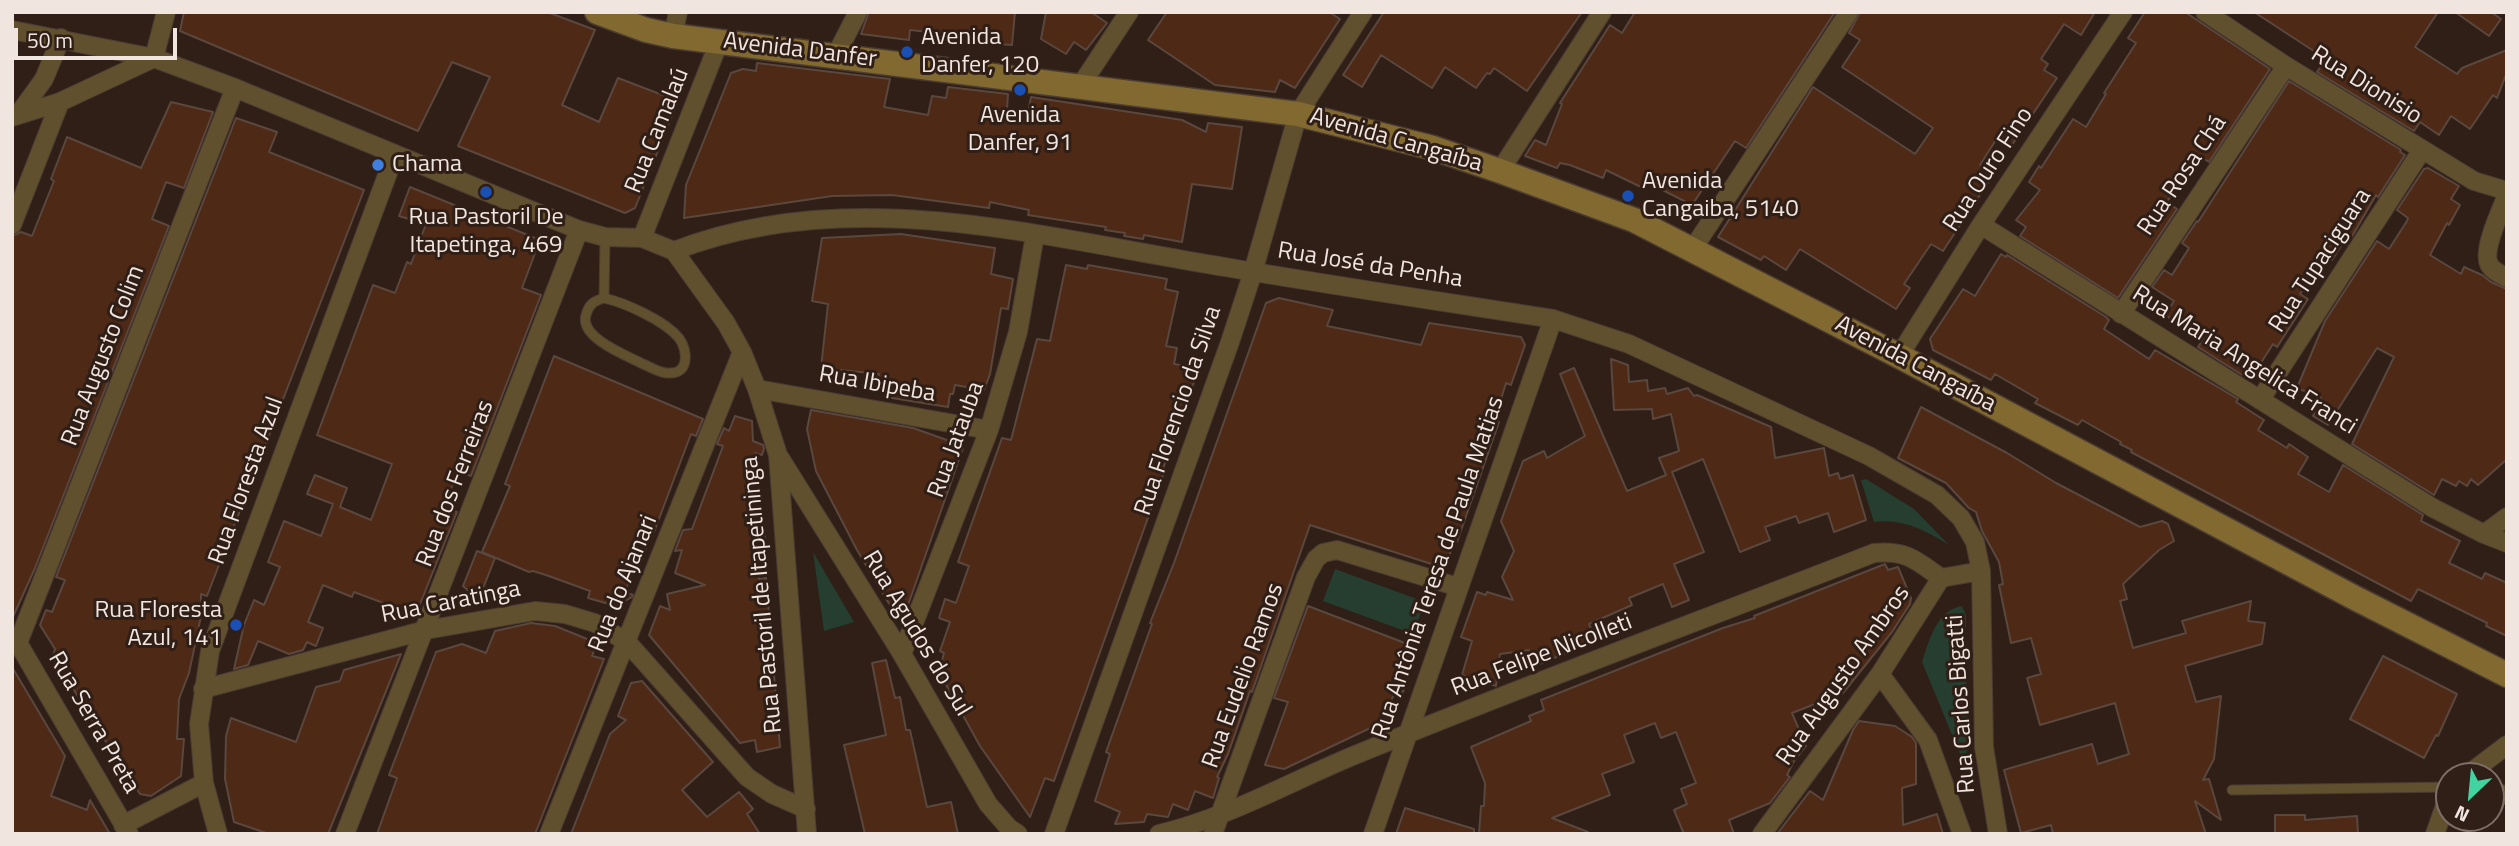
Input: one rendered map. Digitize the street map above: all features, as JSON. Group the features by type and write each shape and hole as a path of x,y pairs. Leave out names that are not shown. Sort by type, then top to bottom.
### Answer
{"main road":[{"name":"Avenida Danfer","path":"597,12 646,30 675,24 719,42 1082,85 1298,114"},
{"name":"Avenida Cangaíba","path":"1298,114 1433,148 1634,220 2507,675"}],"street":[{"path":"154,58 166,12"},
{"path":"836,55 858,12"},
{"path":"1082,85 1129,12"},
{"name":"Rua Florencio da Silva","path":"1054,834 1253,272 1298,114 1363,12"},
{"path":"1500,171 1602,12"},
{"path":"1692,250 1849,12"},
{"name":"Rua Ouro Fino","path":"1899,356 1981,225 2123,12"},
{"name":"Rua Dionisio","path":"2204,12 2286,66 2474,181 2507,193"},
{"path":"12,30 154,58 235,88 579,230 606,237 642,238 674,251"},
{"path":"15,116 40,86 61,38"},
{"name":"Rua Camalaú","path":"642,238 719,42"},
{"path":"15,116 60,102 154,58"},
{"name":"Rua Rosa Chá","path":"2121,314 2286,66"},
{"name":"Rua Augusto Colim","path":"15,640 235,88"},
{"path":"12,225 60,102"},
{"name":"Rua Tupaciguara","path":"2260,400 2423,150"},
{"name":"Rua Floresta Azul","path":"218,834 204,783 199,724 210,651 395,154"},
{"path":"2507,193 2487,250 2488,263 2493,270 2507,278"},
{"name":"Rua José da Penha","path":"674,251 742,229 837,217 910,218 1035,235 1553,319 1641,350 1869,456 1937,495 1961,518 1975,542 1981,571"},
{"name":"Rua Maria Angelica Franci","path":"1981,225 2433,508 2507,543"},
{"name":"Rua dos Ferreiras","path":"345,834 579,230"},
{"name":"Rua Jatauba","path":"902,654 989,430 1018,332 1035,235"},
{"name":"Rua Pastoril de Itapetininga","path":"674,251 726,323 742,352 757,388 778,455 807,834"},
{"name":"Rua Antônia Teresa de Paula Matias","path":"1373,834 1553,319"},
{"name":"Rua do Ajanari","path":"549,834 742,352"},
{"name":"Rua Ibipeba","path":"757,388 989,430"},
{"name":"Rua Agudos do Sul","path":"778,455 902,654 988,804 1009,828 1018,834"},
{"path":"2484,534 2507,517"},
{"name":"Rua Eudelio Ramos","path":"1213,834 1306,577 1317,559 1323,553 1337,550 1458,587"},
{"name":"Rua Felipe Nicolleti","path":"1159,834 1219,816 1360,753 1874,553 1894,551 1914,558 1941,578"},
{"name":"Rua Augusto Ambros","path":"1762,834 1880,674 1941,578 1981,571"},
{"name":"Rua Carlos Bigatti","path":"1981,571 1984,747 1998,834"},
{"name":"Rua Caratinga","path":"203,689 426,630 535,611 565,614 595,623 627,642 747,777 772,794 806,809"},
{"name":"Rua Serra Preta","path":"15,640 126,829"},
{"path":"1880,674 1928,740 1962,834"},
{"path":"2485,762 2507,745"},
{"path":"126,829 204,783"}],"lane":[{"path":"604,298 606,237"},
{"path":"604,298 626,304 671,330 684,346 686,354 685,364 679,372 670,374 658,371 594,336 587,328 585,319 594,301 604,298"},
{"path":"2232,790 2435,788"}],"green space":[{"path":"1866,479 1914,509 1949,545 1913,526 1874,522 1861,480"},
{"path":"813,552 854,622 824,631"},
{"path":"1335,569 1425,602 1413,634 1323,601"},
{"path":"1962,606 1966,615 1967,771 1922,662 1940,620 1946,613"}],"building":[{"path":"184,12 547,12 595,30 562,105 599,122 618,78 678,101 635,208 625,213 458,146 490,77 452,62 418,131 180,31"},
{"path":"869,12 1015,12 1012,45 948,40 948,34 910,30 909,40 861,34"},
{"path":"1046,12 1091,12 1107,23 1086,50 1074,42 1066,54 1041,39"},
{"path":"1167,12 1329,12 1340,19 1295,88 1280,80 1275,92 1215,85 1148,40"},
{"path":"1384,12 1582,12 1527,91 1494,68 1476,88 1445,67 1432,88 1381,55 1362,87 1343,75"},
{"path":"1635,12 1835,12 1746,148 1735,141 1692,205 1647,182 1643,188 1606,170 1603,178 1570,165 1560,163 1557,168 1525,156 1535,140 1546,145 1562,104 1560,103 1610,25 1622,33"},
{"path":"1860,12 2095,12 2081,35 2064,24 2041,59 2048,64 2044,70 2057,78 2012,145 1999,135 1980,165 1993,175 1943,251 1931,244 1904,284 1910,288 1896,309 1800,249 1786,270 1764,256 1761,260 1718,237 1813,87 1915,154 1933,128 1842,67 1860,40 1849,33"},
{"path":"2145,12 2185,12 2270,69 2209,162 2197,154 2167,202 2177,209 2118,298 2020,236 2026,227 2016,220 2040,190 2029,182 2073,119 2086,127 2136,43 2128,38"},
{"path":"2254,12 2438,12 2415,47 2457,74 2462,68 2507,50 2507,72 2497,98 2493,95 2470,129 2451,116 2439,135 2420,122 2414,131 2317,72 2326,59"},
{"path":"2455,12 2491,12 2501,19 2489,36"},
{"path":"757,63 890,79 884,107 928,115 932,96 946,98 948,87 1008,94 1007,110 1028,113 1031,97 1182,120 1206,132 1208,123 1242,127 1232,189 1192,184 1182,242 1144,235 1143,239 1124,236 1125,233 1105,230 1106,227 1028,215 1029,210 990,202 989,208 892,195 832,196 684,218 686,185 731,73 743,69 756,71"},
{"path":"2289,81 2405,155 2378,197 2376,195 2347,245 2343,243 2332,260 2326,256 2300,294 2308,299 2277,347 2273,344 2250,380 2198,347 2203,339 2165,315 2174,301 2152,287 2164,270 2172,275 2189,248 2182,243"},
{"path":"171,102 213,112 184,188 166,182 152,219 169,226 35,568 12,619 12,236 21,232 32,236 54,181 51,179 67,137 141,168"},
{"path":"236,118 277,132 269,152 364,190 207,596 201,594 201,616 189,673 179,699 177,739 184,739 181,776 151,796 140,794 53,655 55,649 40,625 46,610 52,612 65,580 56,577"},
{"path":"2428,168 2459,186 2451,199 2460,205 2430,255 2461,274 2464,267 2507,289 2507,459 2478,485 2471,479 2467,486 2459,481 2456,486 2442,479 2434,495 2352,444 2394,357 2377,348 2328,425 2313,416 2321,398 2297,388 2325,321 2377,241 2389,249 2408,218 2397,210 2424,169"},
{"path":"410,187 540,240 522,288 541,295 471,476 458,471 444,507 457,512 418,609 413,614 354,592 352,597 323,585 308,622 323,628 316,646 307,642 303,650 289,654 258,641 248,665 234,669 244,625 254,600 264,605 280,567 268,562 284,521 321,536 333,504 307,494 315,475 347,488 340,507 371,520 392,464 317,435 373,285 395,293 407,262 411,264 426,224 399,216"},
{"path":"901,234 995,248 991,274 1013,279 1008,309 1001,308 990,374 984,390 955,385 948,407 892,398 894,386 878,384 879,374 821,368 828,304 812,301 822,238"},
{"path":"2001,254 2006,257 2007,255 2106,317 2109,320 2104,329 2149,359 2155,350 2238,399 2236,402 2264,420 2258,430 2287,448 2289,444 2308,457 2298,474 2329,492 2343,465 2423,515 2421,521 2460,541 2449,563 2482,579 2485,573 2507,583 2507,636 2486,626 2487,623 2418,589 2411,601 2131,452 2132,450 2120,444 2121,442 2082,420 2078,425 2035,403 2038,399 1995,374 1991,380 1933,350 1930,339 1963,289 1975,296"},
{"path":"1066,265 1087,269 1088,265 1167,279 1165,289 1178,292 1166,346 1177,348 1174,364 1199,368 1054,781 1045,778 1030,817 980,746 939,672 944,653 940,651 950,622 939,618 945,599 956,603 969,566 958,562 1002,438 1011,440 1037,339 1050,341"},
{"path":"1279,298 1333,310 1327,326 1421,345 1429,323 1521,337 1525,345 1511,385 1506,383 1494,421 1499,422 1457,542 1455,541 1444,568 1310,525 1252,692 1250,691 1217,777 1219,778 1213,798 1195,791 1188,810 1173,804 1168,817 1147,814 1144,822 1115,824 1120,812 1095,801 1110,754 1106,752 1266,303"},
{"path":"554,356 703,419 696,436 691,434 654,532 653,526 642,560 638,558 625,592 633,595 616,606 588,598 590,591 546,575 529,572 482,552 510,486 505,484"},
{"path":"1611,359 1628,365 1629,382 1647,380 1648,391 1665,388 1667,394 1688,388 1694,396 1771,427 1775,458 1824,448 1829,476 1838,473 1840,479 1853,475 1866,520 1834,532 1828,513 1799,523 1796,516 1765,527 1770,540 1740,552 1703,459 1672,472 1704,552 1674,564 1689,600 1672,607 1663,584 1629,598 1632,605 1589,624 1596,640 1535,666 1529,650 1500,654 1496,686 1462,675 1472,641 1461,637 1477,592 1486,595 1487,592 1513,600 1502,577 1514,551 1501,521 1523,461 1544,451 1547,458 1585,436 1560,374 1574,368 1627,491 1666,475 1659,458 1679,451 1671,414 1653,419 1652,409 1614,410"},
{"path":"1921,407 2140,527 2162,521 2168,524 2174,541 2159,550 2123,584 2127,599 2120,601 2133,648 2186,633 2182,621 2251,601 2248,621 2265,623 2262,644 2185,666 2196,702 2221,696 2214,759 2203,780 2209,779 2221,820 2195,801 2206,834 2053,834 2051,825 2021,833 2004,770 2092,744 2098,764 2129,754 2115,703 2040,725 2027,678 2041,674 2031,638 2011,643 1999,585 2003,584 1999,562 1982,531 1976,512 1946,483 1898,458"},
{"path":"811,410 913,428 963,448 907,608 894,612 857,550 816,471 807,429"},
{"path":"735,416 752,421 753,441 763,445 764,449 762,455 755,453 765,538 753,539 759,579 766,578 780,747 757,752 755,740 740,743 649,635 660,606 670,610 667,594 705,585 675,573 682,550 675,551 683,530 692,529 723,446 717,444 724,428 729,431"},
{"path":"477,551 495,558 482,591 471,593 463,586"},
{"path":"1885,564 1888,570 1898,567 1911,598 1910,604 1892,632 1843,693 1792,713 1806,746 1794,761 1787,775 1790,777 1770,803 1729,820 1734,834 1684,834 1674,810 1687,804 1681,789 1696,783 1676,732 1661,738 1655,723 1624,735 1634,762 1602,774 1610,795 1552,818 1588,834 1479,834 1485,783 1471,747 1531,721 1529,716 1544,710 1541,700 1723,628 1755,618 1754,616"},
{"path":"1308,606 1418,648 1403,692 1396,689 1383,722 1284,769 1265,765 1288,702 1274,698"},
{"path":"531,623 555,626 597,643 592,656 604,659 535,834 377,834 397,778 389,775 436,652 462,644 486,653 495,631"},
{"path":"401,654 328,834 269,834 234,822 225,779 226,736 231,718 296,742 316,687 340,681 344,670"},
{"path":"2383,656 2457,694 2438,736 2436,735 2424,758 2350,719"},
{"path":"886,660 895,698 900,697 906,730 910,730 927,807 951,802 958,834 865,834 844,745 886,735 872,663"},
{"path":"12,667 65,756 51,796 87,810 90,800 110,834 12,834"},
{"path":"642,681 713,762 682,790 707,817 739,792 753,809 747,814 760,834 571,834 610,734 626,720 618,716 631,683"},
{"path":"1859,721 1895,726 1912,737 1916,743 1916,784 1902,788 1903,825 1937,814 1943,834 1777,834 1810,791 1823,800"},
{"path":"1405,808 1474,829 1474,834 1396,834"},
{"path":"2275,815 2305,815 2305,820 2357,816 2358,834 2275,834"}],"place":[{"name":"Avenida Danfer, 120","path":"907,52"},
{"name":"Avenida Danfer, 91","path":"1020,90"},
{"name":"Chama","path":"378,165"},
{"name":"Rua Pastoril De Itapetinga, 469","path":"486,192"},
{"name":"Avenida Cangaiba, 5140","path":"1628,196"},
{"name":"Rua Floresta Azul, 141","path":"236,625"}]}
